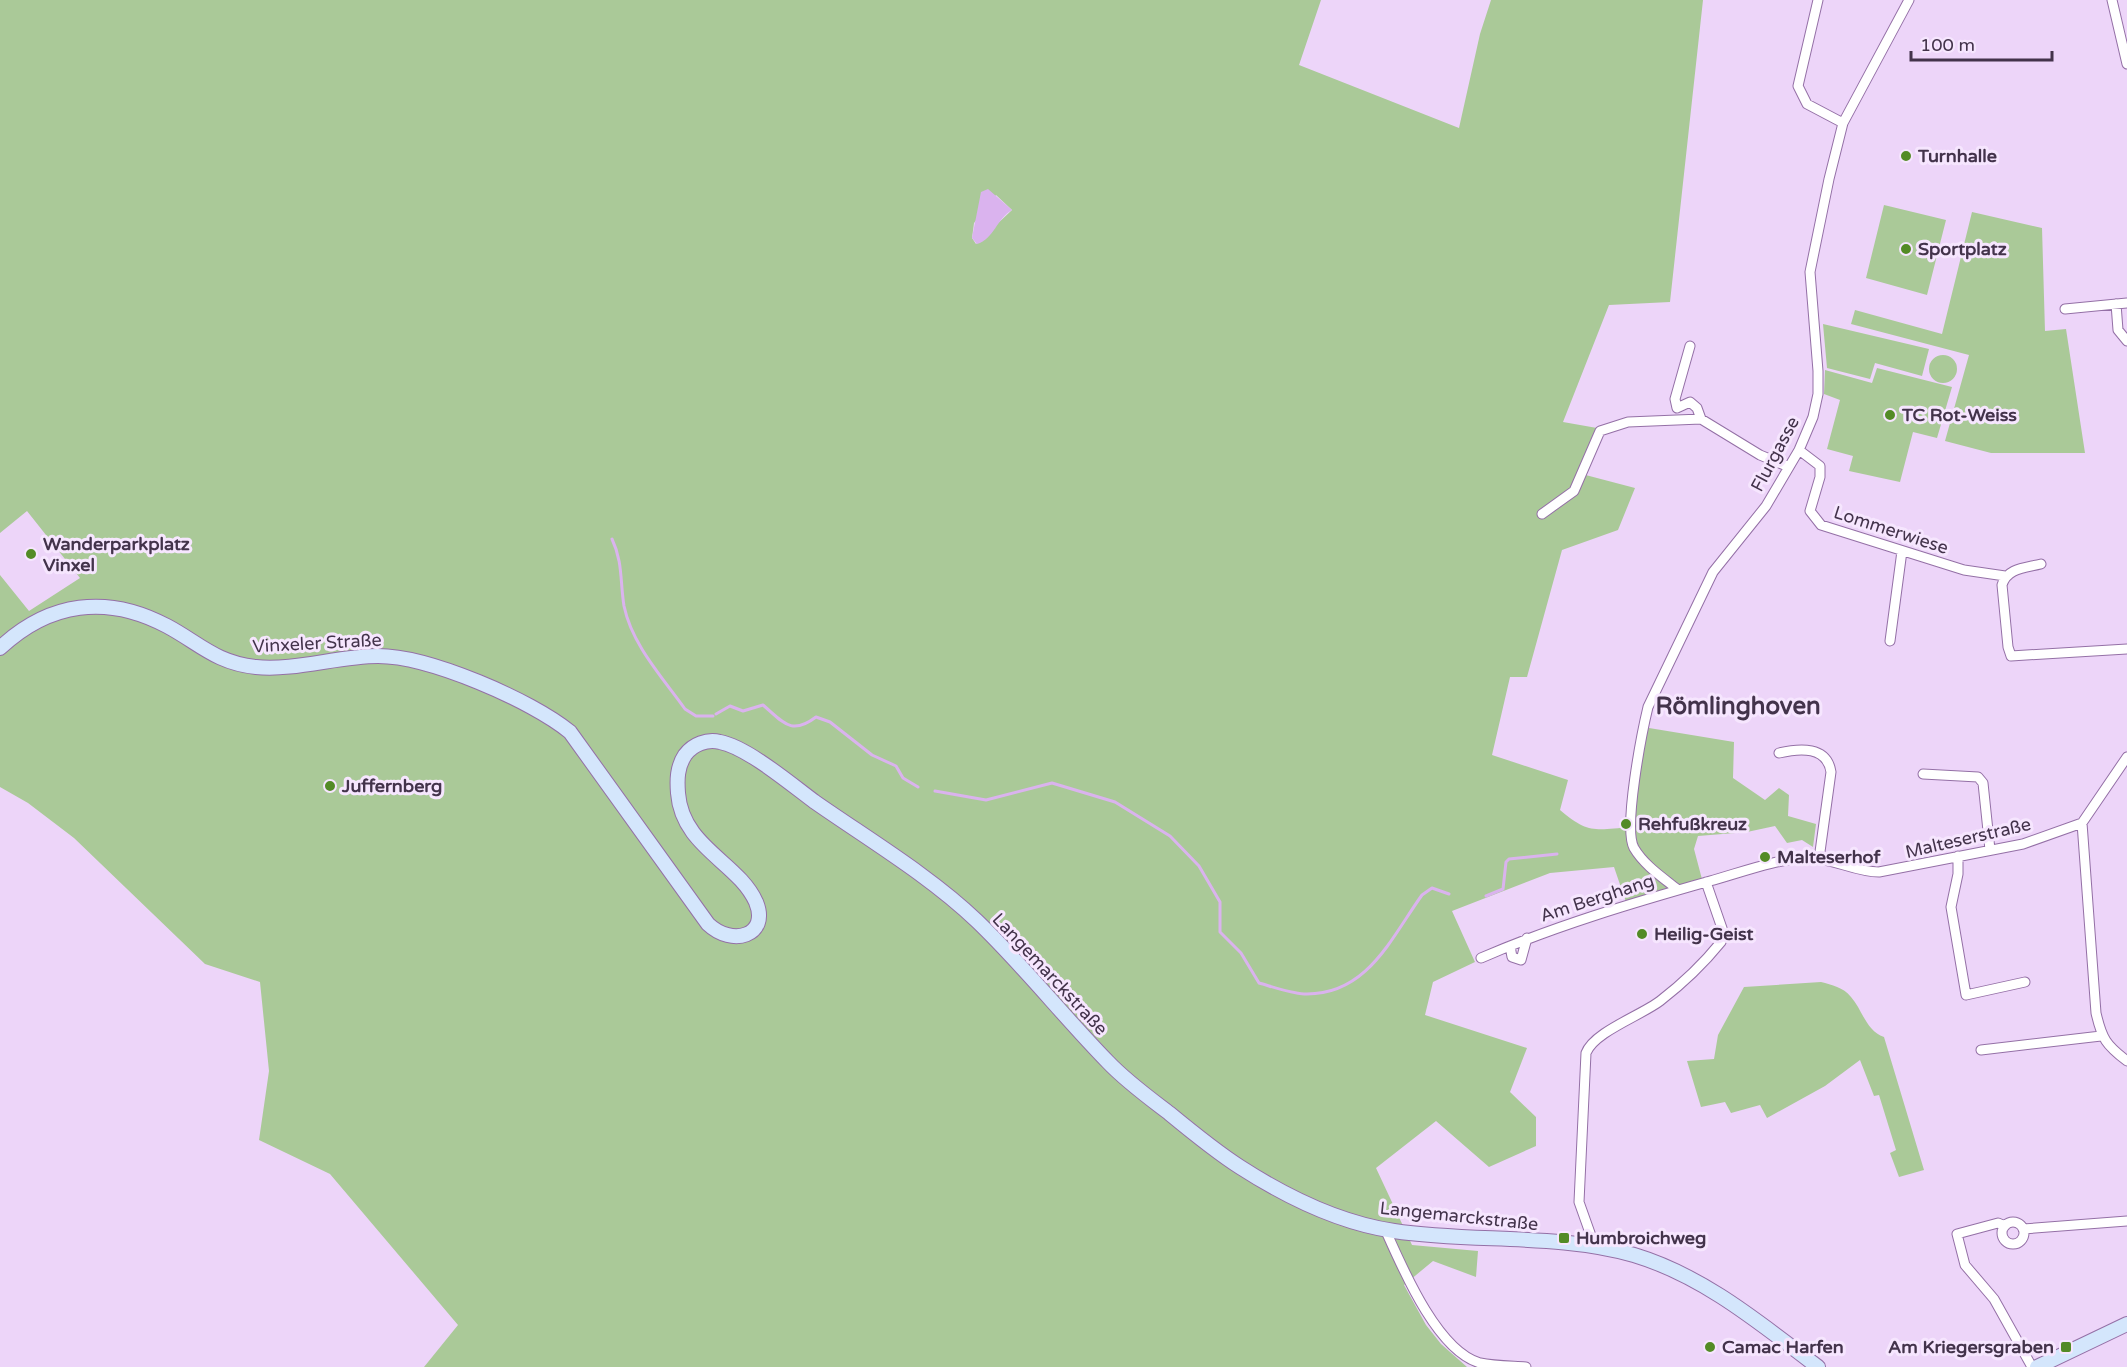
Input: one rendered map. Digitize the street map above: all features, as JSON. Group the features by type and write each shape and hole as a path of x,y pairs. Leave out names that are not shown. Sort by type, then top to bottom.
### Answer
{"main road":[{"name":"Vinxeler Straße","path":"0,648 28,625 50,615 90,606 128,609 147,616 224,661 258,667 377,656 416,660 460,675 555,720 570,732 593,761"},
{"name":"Langemarckstraße","path":"593,761 708,924 724,936 734,938 750,933 756,924 758,915 756,903 748,890 699,840 687,824 679,805 677,772 684,756 691,748 705,741 722,742 741,750 930,884 975,919 1111,1066 1217,1150 1263,1181 1301,1201 1339,1216 1385,1229 1595,1247 1654,1262 1693,1279 1739,1309 1818,1367"},
{"path":"2037,1367 2127,1324"}],"street":[{"path":"1818,0 1798,86 1807,104 1843,123"},
{"name":"Flurgasse","path":"1677,889 1642,861 1630,838 1643,727 1648,706 1713,572 1766,506 1799,450 1818,394 1810,272 1843,123 1909,0"},
{"path":"2112,0 2127,64"},
{"path":"2065,309 2127,303"},
{"path":"2116,304 2118,330 2127,341"},
{"path":"1680,418 1675,399 1690,346"},
{"path":"1677,408 1690,402 1701,419"},
{"path":"1542,514 1574,491 1600,431 1628,422 1680,418 1701,419 1760,455 1789,467"},
{"name":"Lommerwiese","path":"1799,450 1820,466 1820,477 1810,511 1821,525 1964,570 2005,576 2011,572 2041,564"},
{"path":"1890,641 1902,551"},
{"path":"2005,576 2002,585 2008,647 2011,656 2127,649"},
{"path":"1779,753 1800,748 1822,754 1829,761 1831,772 1819,859"},
{"path":"2127,758 2082,823 2096,1014 2101,1036 2127,1061"},
{"path":"1923,774 1978,777 1985,789 1990,849"},
{"name":"Malteserstraße","path":"1677,889 1805,858 1819,859 1861,872 1880,872 2024,844 2082,823"},
{"path":"1958,856 1958,874 1951,907 1966,994 2025,982"},
{"path":"1595,1247 1579,1202 1586,1053 1589,1045 1598,1035 1636,1018 1664,998 1721,942 1724,934 1706,882"},
{"name":"Am Berghang","path":"1480,958 1527,939 1677,889"},
{"name":"Am Berghang","path":"1510,946 1512,957 1521,960 1527,939"},
{"path":"1981,1050 2101,1036"},
{"path":"2032,1367 1994,1299 1965,1265 1957,1233 1998,1223 2005,1226 2014,1222 2023,1229 2127,1221"},
{"path":"2005,1226 2002,1235 2009,1243 2019,1241 2023,1236 2023,1229"},
{"path":"1385,1229 1409,1281 1435,1326 1447,1339 1479,1362 1526,1367"}],"green space":[{"path":"0,0 1321,0 1299,65 1459,128 1480,34 1491,0 1703,0 1670,302 1609,305 1563,422 1597,428 1578,473 1635,488 1618,530 1562,550 1527,677 1510,677 1492,755 1568,780 1560,810 1585,827 1609,829 1631,827 1643,727 1734,742 1733,778 1765,800 1779,788 1789,795 1788,816 1816,824 1813,847 1802,840 1787,843 1775,826 1747,832 1698,836 1694,849 1703,883 1626,902 1614,867 1550,873 1452,911 1475,962 1433,982 1425,1015 1527,1048 1510,1092 1536,1117 1536,1146 1489,1167 1436,1121 1376,1168 1412,1245 1478,1251 1476,1277 1433,1261 1404,1285 1426,1325 1441,1344 1467,1367 424,1367 458,1325 330,1174 259,1140 269,1071 260,982 205,964 74,838 28,803 0,787 0,575 29,611 80,578 27,511 0,533","holes":["996,195 1012,210 976,244 972,238 974,223"]},
{"name":"Sportplatz","path":"1884,205 1946,220 1927,295 1866,278"},
{"path":"1972,212 2042,228 2045,331 2066,329 2085,453 1991,453 1945,441 1969,355 1851,324 1855,310 1942,334"},
{"path":"1823,324 1929,349 1922,376 1875,363 1870,379 1827,368"},
{"path":"1943,355 1953,359 1957,369 1953,379 1943,383 1933,379 1929,369 1933,359"},
{"name":"TC Rot-Weiss","path":"1877,368 1952,387 1937,438 1913,432 1900,482 1849,471 1853,456 1827,449 1840,400 1824,394 1825,370 1872,383"},
{"path":"1821,982 1837,987 1848,994 1873,1030 1884,1037 1924,1170 1899,1177 1890,1153 1896,1150 1879,1095 1874,1096 1860,1060 1825,1086 1767,1118 1760,1105 1731,1113 1725,1102 1701,1107 1687,1061 1714,1059 1718,1035 1744,987"}],"shaded area":[{"path":"988,189 1012,210 988,238 977,244 972,238 981,192"}],"waterway":[{"path":"612,539 620,564 624,606 641,648 685,709 696,716 713,716"},
{"path":"716,714 730,706 743,711 763,705 782,721 794,726 800,726 816,717 830,722 872,755 896,766 903,778 918,787"},
{"path":"935,791 986,800 1052,783 1115,802 1170,836 1199,866 1220,902 1220,932 1241,953 1259,983 1293,992 1304,994 1326,992 1345,985 1361,975 1388,946 1422,895 1432,888 1449,894"},
{"path":"1486,896 1503,889 1506,862 1509,859 1557,854"}],"place":[{"name":"Turnhalle","path":"1906,156"},
{"name":"Sportplatz","path":"1906,249"},
{"name":"TC Rot-Weiss","path":"1890,415"},
{"name":"Wanderparkplatz Vinxel","path":"31,554"},
{"name":"Juffernberg","path":"330,786"},
{"name":"Rehfußkreuz","path":"1626,824"},
{"name":"Malteserhof","path":"1765,857"},
{"name":"Heilig-Geist","path":"1642,934"},
{"name":"Humbroichweg","path":"1564,1238"},
{"name":"Camac Harfen","path":"1710,1347"},
{"name":"Am Kriegersgraben","path":"2066,1347"}],"district":[{"name":"Römlinghoven","path":"1738,706"}]}
